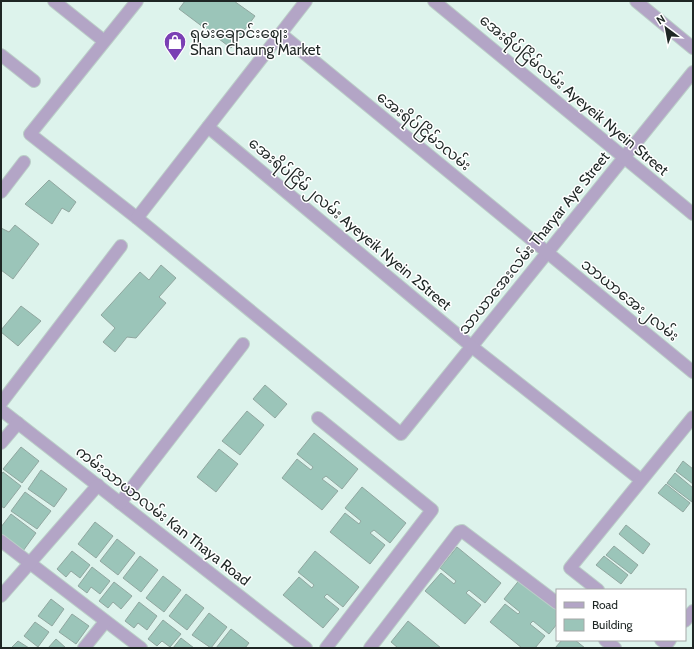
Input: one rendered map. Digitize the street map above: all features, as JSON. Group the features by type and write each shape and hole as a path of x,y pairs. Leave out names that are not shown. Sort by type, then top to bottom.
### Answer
{"street":[{"path":"54,1 104,41"},
{"path":"137,1 30,134 137,218 306,1"},
{"name":"အေးရိပ်ငြိမ်လမ်း Ayeyeik Nyein Street","path":"434,1 693,214"},
{"path":"636,1 693,48"},
{"name":"အေးရိပ်ငြိမ်၁လမ်း","path":"281,34 547,252"},
{"path":"1,55 34,81"},
{"name":"သာယာအေးလမ်း Tharyar Aye Street","path":"137,218 400,434 693,72"},
{"name":"အေးရိပ်ငြိမ်၂လမ်း Ayeyeik Nyein 2Street","path":"208,127 471,346 641,480"},
{"path":"1,192 24,162"},
{"path":"1,403 121,246"},
{"name":"သာယာအေး၂လမ်း","path":"547,252 693,372"},
{"path":"120,503 243,344"},
{"name":"ကမ်းသာယာလမ်း Kan Thaya Road","path":"1,410 120,503 298,646"},
{"path":"597,589 570,568 693,417"},
{"path":"318,418 432,510 326,648"},
{"path":"1,443 18,423"},
{"path":"1,596 98,486"},
{"path":"370,648 459,532 462,531 556,602"},
{"path":"1,541 30,562 105,622 141,648"},
{"path":"686,620 693,611"},
{"path":"84,648 105,622"},
{"path":"605,641 615,648"}],"building":[{"path":"185,1 234,1 255,16 231,48 179,9"},
{"path":"49,180 76,202 69,212 62,208 52,224 25,204"},
{"path":"15,225 39,244 13,279 1,270 1,228 9,232"},
{"path":"161,265 176,278 159,297 166,303 136,338 127,337 115,352 103,342 115,328 101,315 140,272 149,280"},
{"path":"21,306 41,321 18,346 1,332 1,330"},
{"path":"265,385 287,404 275,418 253,399"},
{"path":"247,411 264,425 240,455 222,441"},
{"path":"314,433 358,469 342,489 326,476 322,479 338,491 322,510 282,478 297,459 311,470 313,467 297,454"},
{"path":"21,447 39,461 22,483 3,469"},
{"path":"219,449 238,464 216,492 197,477"},
{"path":"683,461 693,469 693,484 676,471"},
{"path":"41,470 67,489 54,507 28,489"},
{"path":"3,472 21,486 4,508 1,506 1,475"},
{"path":"675,473 693,488 692,502 667,483"},
{"path":"666,484 690,503 683,512 658,493"},
{"path":"362,487 406,523 390,543 374,530 370,533 385,545 370,564 330,532 345,513 359,524 361,521 345,508"},
{"path":"25,492 51,511 37,529 11,511"},
{"path":"11,514 36,533 23,551 1,535 1,527"},
{"path":"95,522 113,536 96,558 78,544"},
{"path":"626,525 650,544 643,554 619,534"},
{"path":"117,539 135,553 118,575 100,561"},
{"path":"614,546 638,565 631,574 606,555"},
{"path":"457,547 501,583 485,603 469,590 466,593 481,605 465,624 425,591 441,573 454,584 456,581 440,568"},
{"path":"72,551 90,565 80,578 71,571 66,577 57,569"},
{"path":"315,551 359,587 343,607 327,594 324,597 339,609 323,628 283,595 299,577 312,588 314,585 298,572"},
{"path":"140,556 158,570 141,592 123,578"},
{"path":"604,556 628,575 621,584 596,565"},
{"path":"92,567 110,581 100,594 91,587 87,593 78,586"},
{"path":"163,576 181,590 164,612 146,598"},
{"path":"521,578 556,606 556,625 549,634 533,621 530,624 545,636 535,648 522,648 490,622 505,604 518,614 520,612 504,599"},
{"path":"114,582 132,596 121,609 113,602 108,608 99,601"},
{"path":"186,594 204,608 187,630 169,616"},
{"path":"51,599 64,609 52,626 38,616"},
{"path":"139,602 157,616 147,630 138,623 134,628 125,621"},
{"path":"209,613 227,627 211,648 192,635"},
{"path":"72,614 89,626 76,644 59,632"},
{"path":"163,620 181,634 170,647 162,641 157,646 148,639"},
{"path":"408,621 441,648 398,648 391,642"},
{"path":"35,622 49,632 38,647 24,636"},
{"path":"231,629 249,643 245,648 216,648"},
{"path":"181,638 194,648 173,648"},
{"path":"56,639 66,648 48,648"},
{"path":"18,641 29,648 11,648"},
{"path":"561,641 576,641 585,648 555,648"}],"place":[{"name":"ရှမ်းချောင်းဈေး Shan Chaung Market","path":"175,62"}]}
